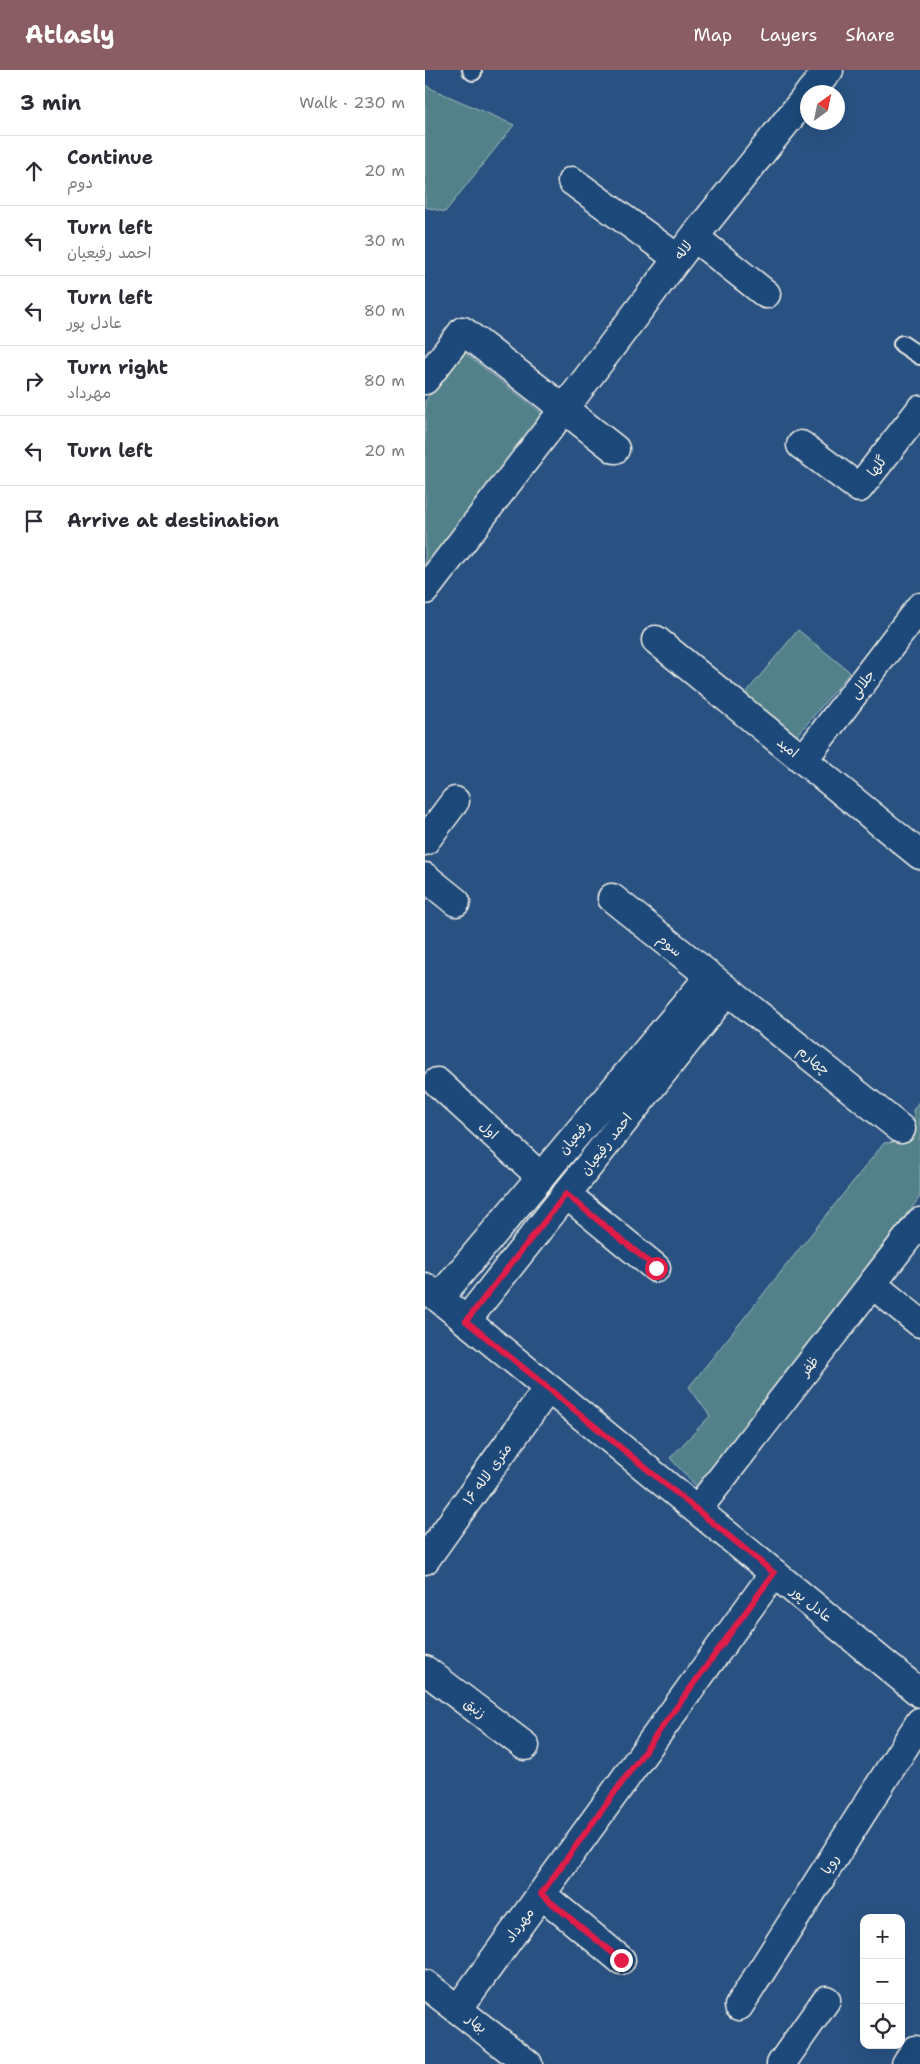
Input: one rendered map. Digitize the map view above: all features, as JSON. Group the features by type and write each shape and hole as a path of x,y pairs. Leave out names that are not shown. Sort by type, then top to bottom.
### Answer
{"street":[{"path":"816,85 829,70"},
{"name":"لاله","path":"425,590 565,409 677,258 800,105"},
{"path":"572,181 677,258"},
{"path":"694,237 766,294"},
{"path":"425,380 463,331 615,448"},
{"name":"گلها","path":"801,445 859,488 920,410"},
{"name":"جلالی","path":"803,760 920,607"},
{"name":"امید","path":"656,640 920,854"},
{"path":"425,840 455,801"},
{"path":"425,877 456,902"},
{"name":"سوم","path":"612,898 719,984"},
{"name":"چهارم","path":"719,984 901,1129"},
{"name":"رفیعیان","path":"432,1293 719,984"},
{"name":"احمد رفیعیان","path":"466,1321 566,1194 719,984"},
{"name":"اول","path":"437,1082 541,1177"},
{"path":"566,1194 656,1268"},
{"name":"ظفر","path":"697,1510 920,1222"},
{"path":"872,1284 920,1323"},
{"name":"عادل پور","path":"432,1293 920,1693"},
{"name":"۱۶ متری لاله","path":"425,1560 548,1388"},
{"name":"مهرداد","path":"458,2009 774,1573"},
{"name":"زنبق","path":"425,1670 525,1746"},
{"name":"رویا","path":"739,2006 920,1722"},
{"path":"541,1894 621,1960"},
{"name":"بهار","path":"425,1984 527,2064"},
{"path":"781,2064 826,2000"}],"lane":[{"path":"902,344 920,356"}],"green space":[{"path":"425,84 430,88 514,125 445,212 425,207"},
{"path":"463,352 543,414 425,567 425,401"},
{"path":"798,630 850,672 797,736 745,694"},
{"path":"920,1100 920,1197 697,1487 670,1458 710,1416 689,1387 884,1143 898,1142 915,1128 913,1110"}],"route":[{"path":"621,1960 541,1894 774,1573 466,1321 566,1194 656,1268"}]}
